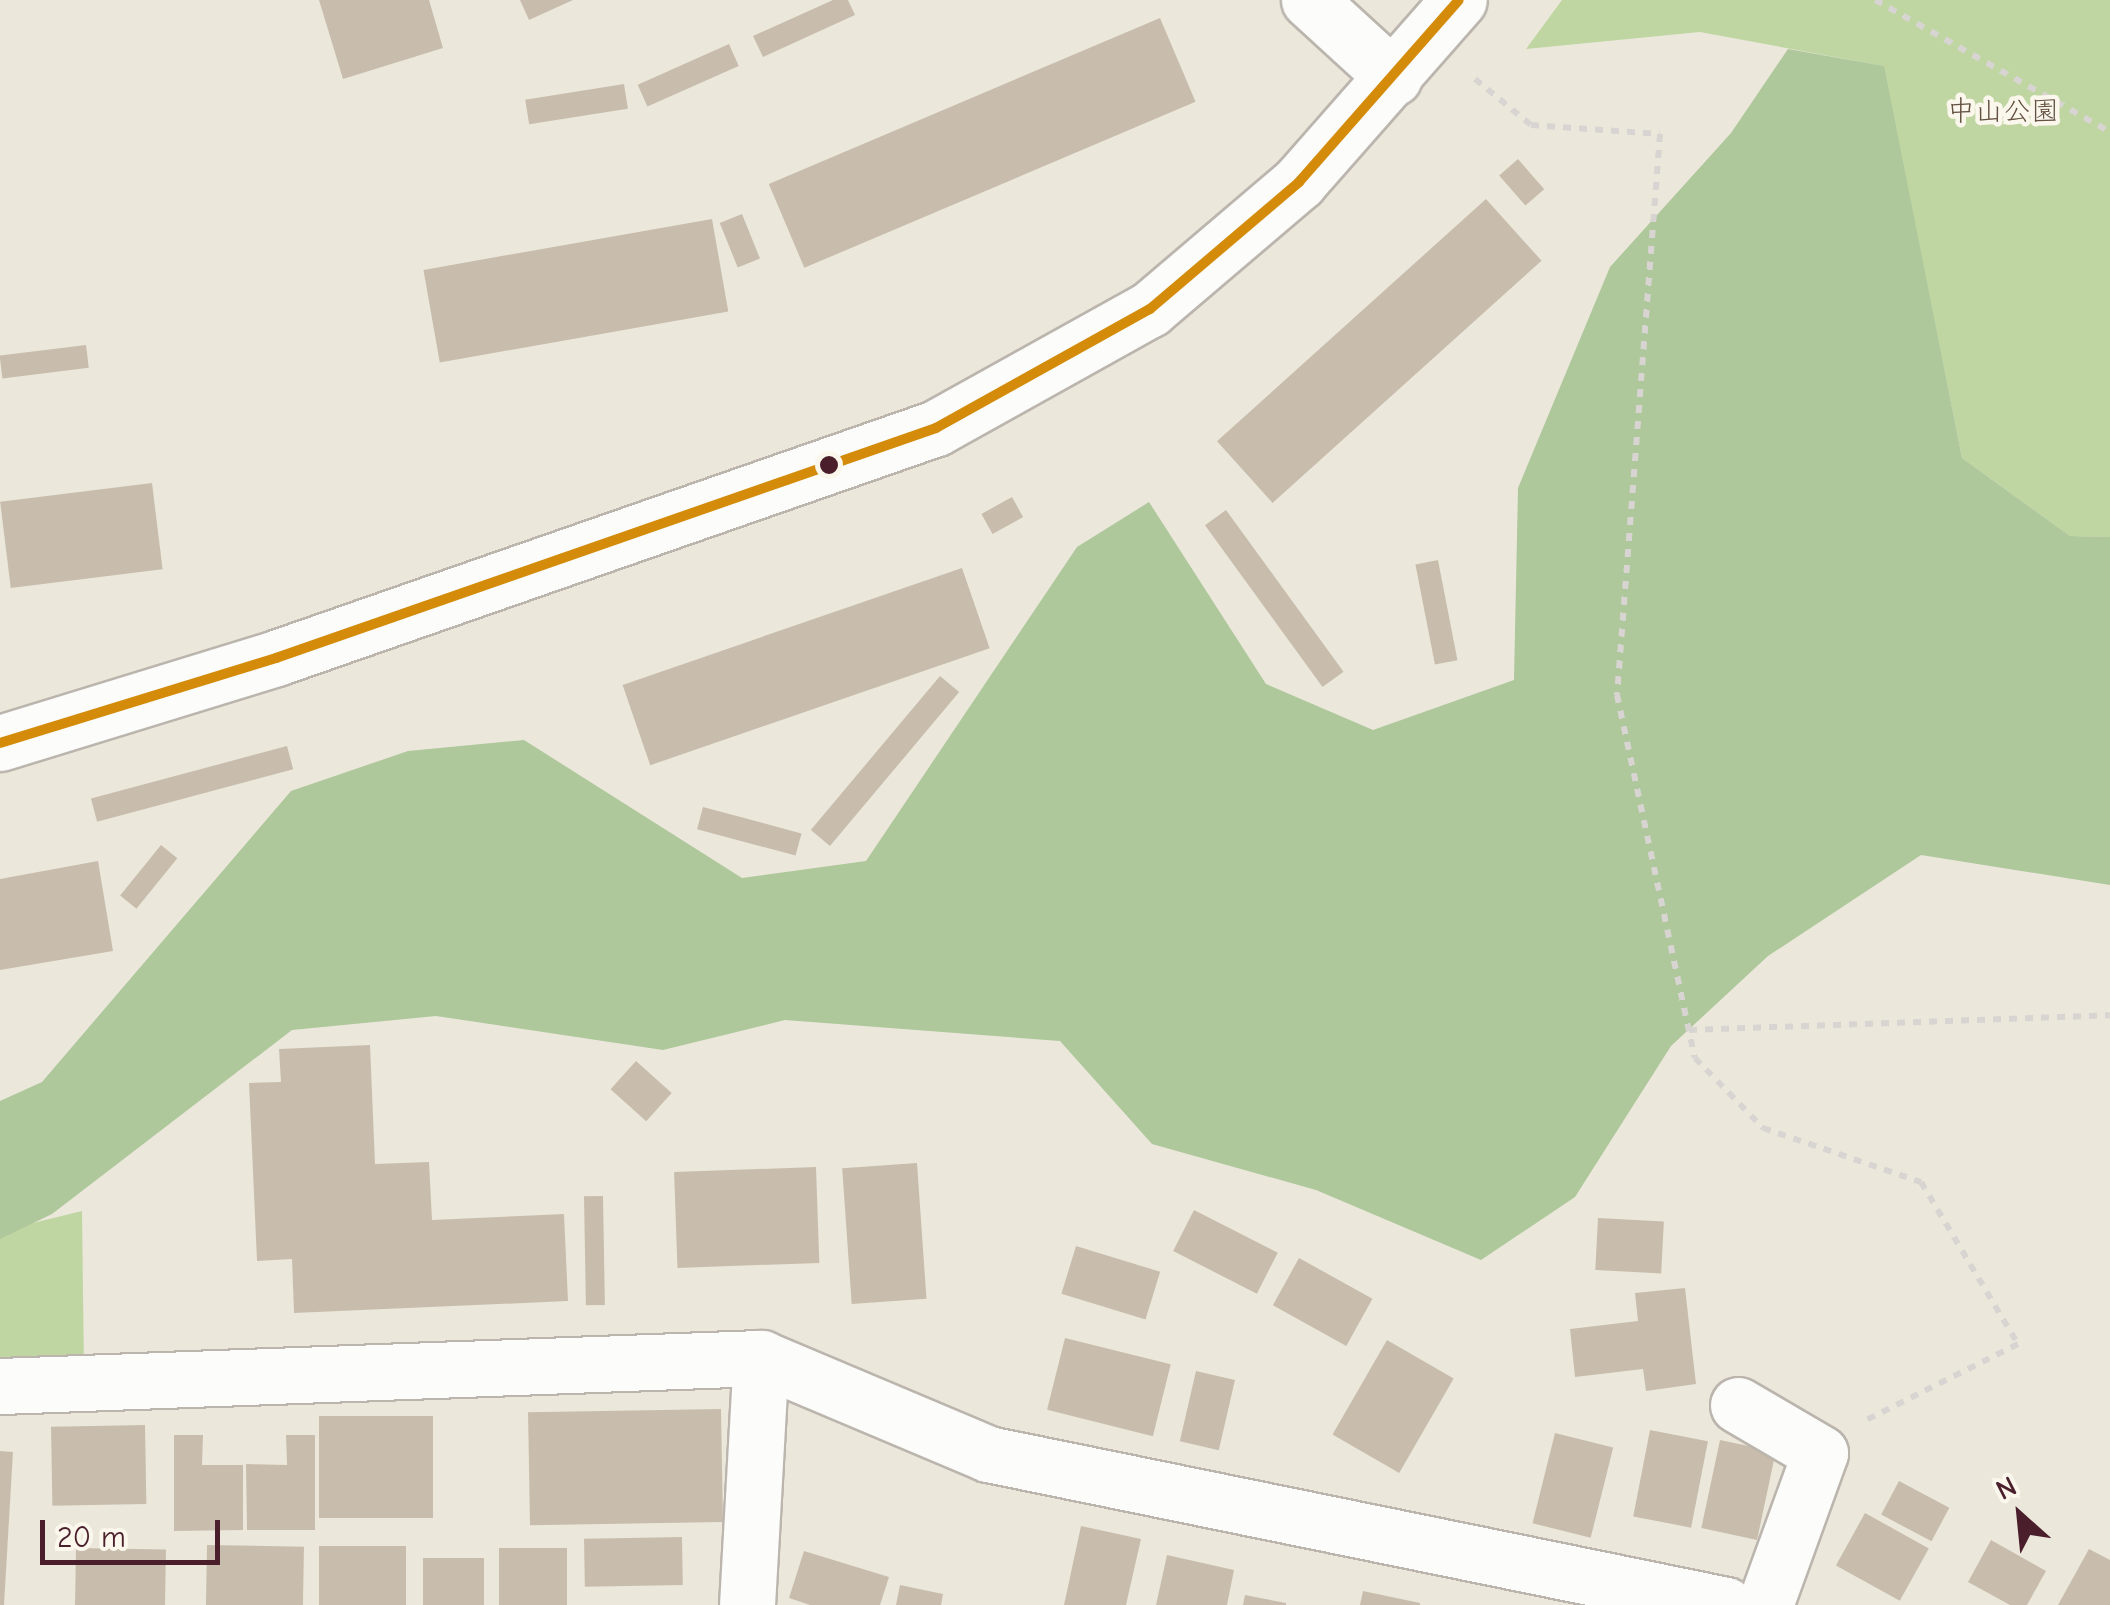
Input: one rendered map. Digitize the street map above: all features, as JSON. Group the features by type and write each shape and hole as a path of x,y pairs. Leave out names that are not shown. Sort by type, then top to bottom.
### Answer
{"street":[{"path":"1310,0 1394,78"},
{"path":"0,743 276,658 936,428 1150,309 1299,182 1459,0"},
{"path":"747,1605 761,1358"},
{"path":"0,1386 761,1358 988,1454 1726,1605"},
{"path":"1738,1404 1820,1452 1766,1605"}],"path":[{"path":"1874,0 2110,132"},
{"path":"1474,79 1531,125 1660,134 1617,695 1695,1058 1762,1128 1921,1182 2018,1344 1812,1448"},
{"path":"1689,1030 2110,1015"}],"green space":[{"name":"中山公園","path":"1562,0 2110,0 2110,537 2070,536 1962,458 1883,66 1700,32 1526,49"},
{"path":"1788,49 1884,66 1962,458 2070,536 2110,537 2110,885 1921,855 1768,956 1671,1046 1575,1197 1481,1260 1316,1190 1152,1144 1060,1041 785,1020 663,1050 436,1016 292,1030 52,1214 0,1239 0,1101 42,1082 291,791 408,751 524,740 742,878 866,861 1077,547 1149,502 1266,684 1373,730 1514,680 1518,488 1610,267 1731,133"},
{"path":"82,1211 84,1370 0,1372 0,1231"}],"building":[{"path":"319,0 429,0 443,48 343,79"},
{"path":"520,0 573,0 529,20"},
{"path":"833,0 848,0 855,15 763,57 753,36"},
{"path":"1160,18 1196,102 804,268 769,184"},
{"path":"729,44 739,66 647,107 638,85"},
{"path":"624,84 628,109 529,124 525,100"},
{"path":"1518,159 1544,189 1525,206 1499,175"},
{"path":"1486,199 1542,261 1273,503 1217,441"},
{"path":"742,214 760,259 738,267 720,223"},
{"path":"712,219 728,312 440,362 423,270"},
{"path":"86,345 89,368 2,378 0,356"},
{"path":"152,483 163,569 11,588 0,502"},
{"path":"1012,497 1023,517 993,534 981,514"},
{"path":"1226,510 1344,672 1323,687 1205,525"},
{"path":"1438,560 1457,660 1435,665 1415,564"},
{"path":"962,568 990,648 650,765 623,685"},
{"path":"940,676 959,692 830,846 811,830"},
{"path":"287,746 293,769 97,822 91,799"},
{"path":"703,807 802,833 796,856 697,829"},
{"path":"161,845 177,858 136,909 120,896"},
{"path":"98,861 113,951 0,970 0,879"},
{"path":"370,1045 375,1164 429,1162 432,1220 564,1214 568,1301 294,1313 292,1259 257,1261 249,1083 281,1082 279,1049"},
{"path":"636,1061 672,1093 646,1121 611,1089"},
{"path":"917,1163 926,1299 852,1304 842,1168"},
{"path":"816,1167 819,1263 677,1268 674,1172"},
{"path":"584,1196 603,1196 605,1305 586,1305"},
{"path":"1194,1210 1278,1253 1257,1294 1173,1251"},
{"path":"1598,1218 1664,1221 1661,1273 1595,1270"},
{"path":"1076,1246 1160,1272 1146,1320 1061,1294"},
{"path":"1299,1258 1372,1299 1346,1346 1273,1305"},
{"path":"1685,1288 1696,1384 1646,1391 1643,1369 1575,1377 1570,1329 1638,1321 1635,1293"},
{"path":"1065,1338 1171,1364 1153,1436 1047,1410"},
{"path":"1387,1340 1454,1378 1399,1473 1332,1434"},
{"path":"1196,1371 1235,1380 1219,1450 1180,1441"},
{"path":"721,1409 723,1522 530,1525 528,1412"},
{"path":"319,1416 433,1416 433,1518 319,1518"},
{"path":"145,1425 146,1504 52,1506 51,1427"},
{"path":"1650,1430 1708,1441 1691,1528 1633,1516"},
{"path":"1555,1433 1613,1448 1591,1538 1533,1523"},
{"path":"174,1435 203,1435 202,1465 243,1465 243,1530 174,1531"},
{"path":"286,1435 315,1435 315,1530 247,1530 246,1464 287,1465"},
{"path":"1720,1440 1776,1452 1757,1540 1701,1528"},
{"path":"0,1451 13,1452 4,1605 0,1605"},
{"path":"1899,1481 1949,1508 1931,1541 1881,1515"},
{"path":"1865,1513 1929,1548 1900,1601 1836,1565"},
{"path":"1081,1526 1141,1539 1126,1605 1064,1605"},
{"path":"682,1537 683,1585 585,1587 584,1539"},
{"path":"1991,1540 2046,1571 2027,1605 2010,1605 1968,1582"},
{"path":"207,1545 304,1547 303,1605 206,1605"},
{"path":"319,1546 406,1546 406,1605 319,1605"},
{"path":"76,1548 166,1550 165,1605 75,1605"},
{"path":"499,1548 567,1548 567,1605 499,1605"},
{"path":"2089,1549 2110,1560 2110,1605 2058,1605"},
{"path":"804,1551 889,1577 880,1605 810,1605 789,1598"},
{"path":"1167,1555 1234,1570 1227,1605 1156,1605"},
{"path":"423,1558 484,1558 484,1605 423,1605"},
{"path":"900,1585 943,1594 941,1605 896,1605"},
{"path":"1363,1591 1420,1603 1420,1605 1360,1605"},
{"path":"1245,1595 1286,1603 1286,1605 1243,1605"}],"transit line":[{"path":"0,743 276,658 936,428 1150,309 1299,182 1459,0"}]}
